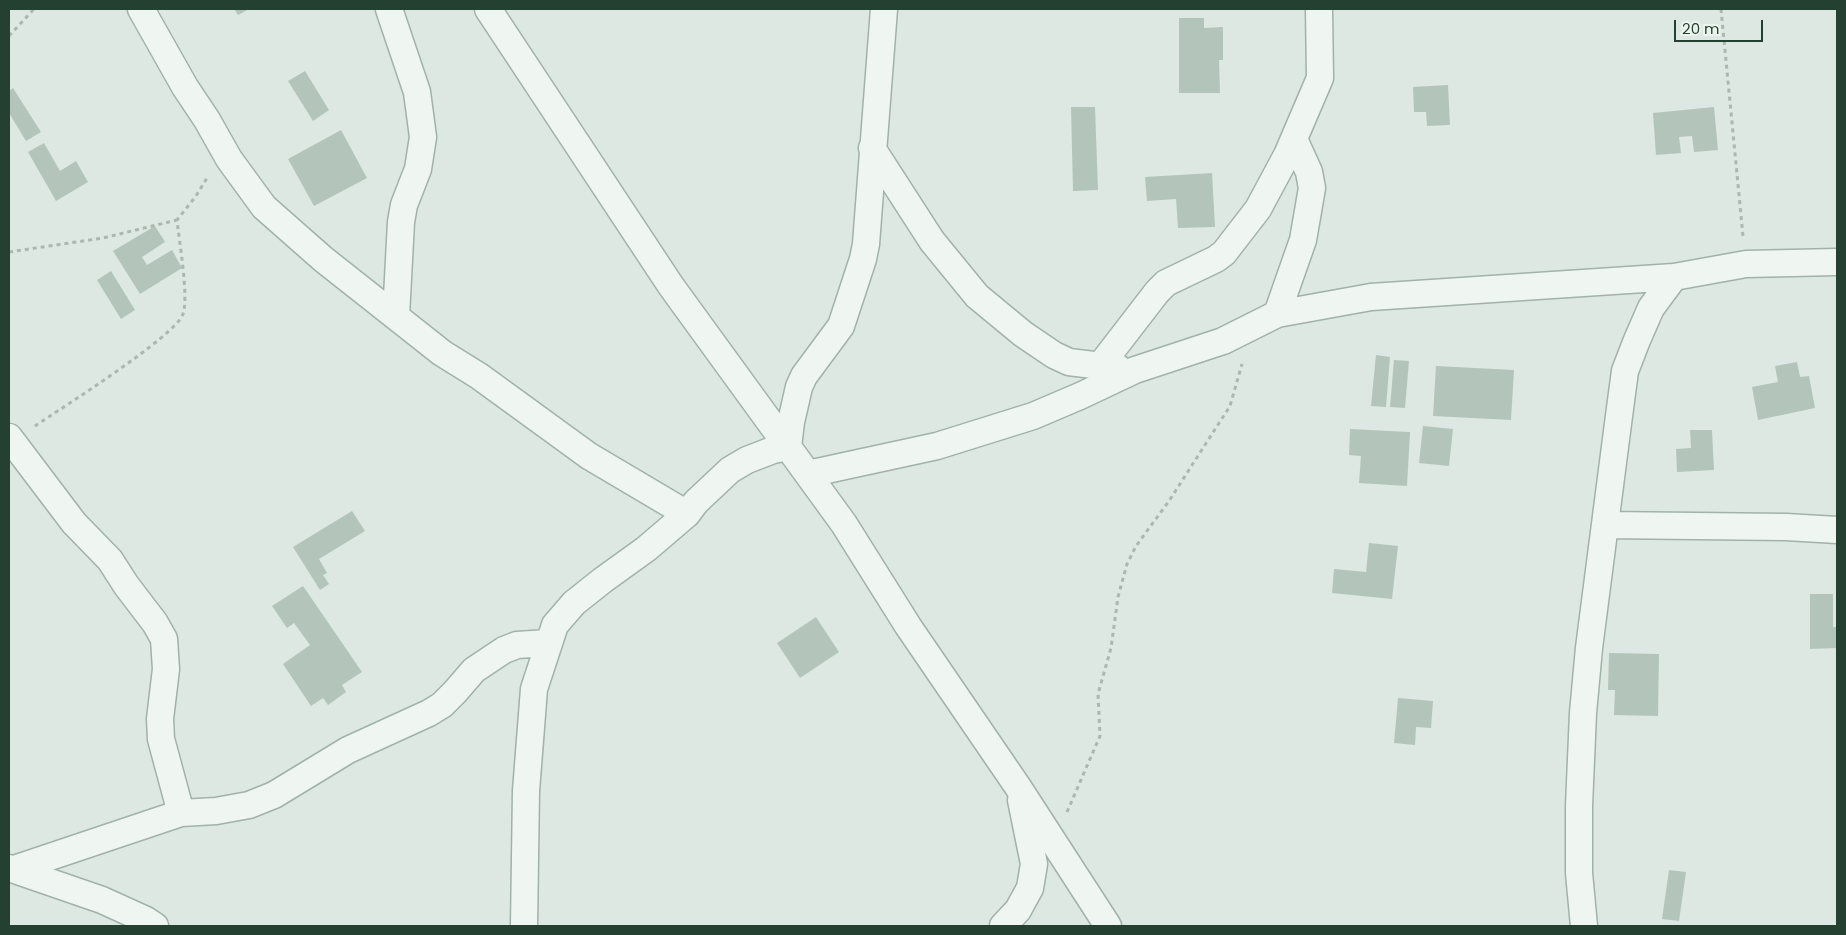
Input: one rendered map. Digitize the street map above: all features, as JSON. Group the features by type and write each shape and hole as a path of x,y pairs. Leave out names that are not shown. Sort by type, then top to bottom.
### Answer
{"street":[{"path":"141,9 185,87 229,158 264,208 323,259 442,353 480,376 589,456 687,514"},
{"path":"389,9 417,92 423,137 418,170 404,205 396,316"},
{"path":"488,9 671,286 844,524 908,626 1018,787 1108,926"},
{"path":"788,447 791,422 799,387 804,376 841,326 863,258 866,244 884,9"},
{"path":"1100,366 1157,292 1166,284 1216,259 1234,243 1258,209 1287,155 1320,78 1319,9"},
{"path":"1277,314 1303,240 1312,188 1309,172 1294,139"},
{"path":"872,148 932,241 977,296 1024,334 1054,355 1069,362 1135,370"},
{"path":"808,474 938,446 1041,413 1135,370 1224,341 1277,314 1371,297 1674,277 1746,264 1837,262"},
{"path":"1584,926 1579,873 1583,714 1589,648 1625,371 1652,308 1674,277"},
{"path":"10,439 74,523 110,560 126,585 155,623 164,639 166,669 160,719 161,739 181,813"},
{"path":"524,926 526,791 534,689 555,625 574,603 646,549 687,514 696,502 730,470 747,460 773,450 788,447"},
{"path":"1605,525 1786,527 1837,530"},
{"path":"12,869 181,813 216,811 249,805 274,795 348,750 429,713 442,705 474,670 504,650 517,645 548,643"},
{"path":"1003,926 1018,910 1030,888 1034,864 1018,787"},
{"path":"12,869 102,900 155,926"}],"path":[{"path":"9,36 34,9"},
{"path":"1721,9 1746,264"},
{"path":"9,252 103,238 177,220 199,192 209,174 229,158"},
{"path":"10,439 110,375 166,334 181,319 184,313 185,293 177,220"},
{"path":"1044,827 1065,816 1098,742 1101,724 1098,694 1110,648 1118,597 1127,564 1136,546 1169,501 1230,406 1252,327"}],"building":[{"path":"234,9 249,9 238,15"},
{"path":"1179,18 1204,18 1204,28 1223,27 1223,60 1219,60 1220,93 1179,93"},
{"path":"305,71 329,110 313,121 288,81"},
{"path":"1448,85 1450,125 1427,126 1426,112 1414,112 1413,87"},
{"path":"13,88 41,132 26,141 9,113 9,91"},
{"path":"1071,107 1095,107 1098,190 1073,191"},
{"path":"1714,107 1718,150 1694,152 1692,136 1679,137 1681,153 1656,155 1653,113"},
{"path":"341,130 367,178 314,206 288,159"},
{"path":"44,143 60,171 76,161 88,182 56,201 28,152"},
{"path":"1212,173 1215,227 1178,228 1176,199 1147,201 1145,177"},
{"path":"155,226 165,242 142,257 147,265 172,250 182,268 140,294 113,251"},
{"path":"111,271 135,310 121,319 97,280"},
{"path":"1376,355 1390,357 1386,407 1371,406"},
{"path":"1394,360 1409,361 1405,408 1390,407"},
{"path":"1797,362 1800,377 1809,376 1815,408 1758,420 1752,387 1778,382 1775,366"},
{"path":"1436,366 1514,370 1511,420 1433,416"},
{"path":"1423,426 1453,429 1449,466 1419,463"},
{"path":"1350,429 1410,432 1407,486 1359,483 1361,456 1349,455"},
{"path":"1690,430 1712,430 1714,470 1677,472 1676,449 1691,448"},
{"path":"352,511 365,531 319,559 327,573 323,575 329,584 320,590 293,547"},
{"path":"1369,543 1398,546 1392,599 1332,593 1334,569 1366,572"},
{"path":"303,586 362,672 342,685 346,692 328,705 323,698 311,706 283,664 310,645 294,623 287,628 272,606"},
{"path":"1810,594 1833,594 1833,627 1837,627 1837,648 1810,649"},
{"path":"816,617 839,652 800,678 777,643"},
{"path":"1609,653 1659,654 1658,716 1614,715 1615,690 1608,690"},
{"path":"1398,698 1433,701 1431,728 1416,727 1415,745 1394,743"},
{"path":"1669,870 1686,872 1679,921 1662,919"}]}
